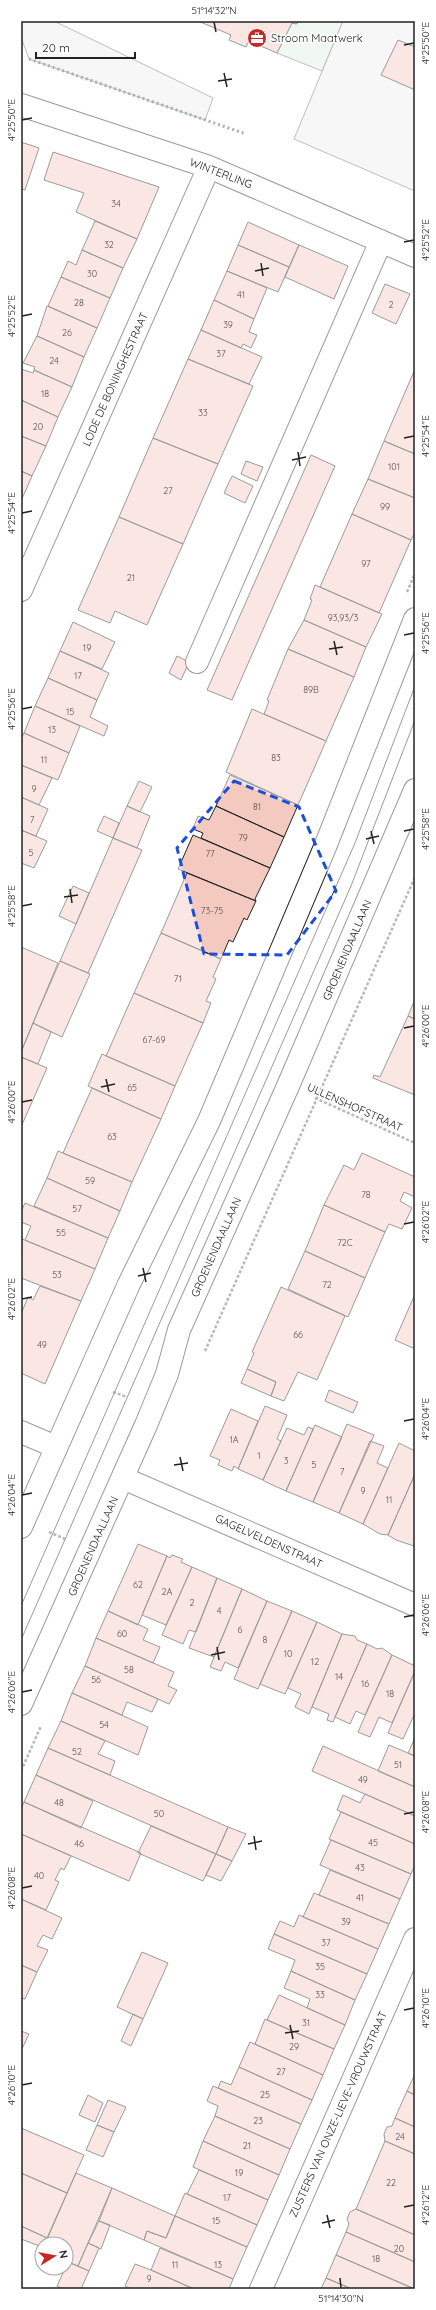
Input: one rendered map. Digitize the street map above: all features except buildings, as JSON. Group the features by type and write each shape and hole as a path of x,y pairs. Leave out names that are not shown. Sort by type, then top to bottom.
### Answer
{"street":[{"name":"WINTERLING","path":"21,105 209,167 415,256"},
{"name":"LODE DE BONINGHESTRAAT","path":"21,590 209,167"},
{"path":"197,662 381,241"},
{"path":"21,1527 129,1284 209,1121 325,847 415,619"},
{"name":"GROENENDAALLAAN","path":"21,1704 123,1478 167,1374 179,1330 288,1086 415,790"},
{"path":"21,1432 56,1447"},
{"name":"GAGELVELDENSTRAAT","path":"123,1478 415,1605"},
{"name":"ZUSTERS VAN ONZE-LIEVE-VROUWSTRAAT","path":"261,2289 415,1939"}],"path":[{"path":"204,1352 415,877"},
{"name":"ULLENSHOFSTRAAT","path":"288,1086 415,1143"},
{"path":"85,1381 152,1408"},
{"path":"21,1771 43,1720"}],"highlighted area":[{"path":"234,781 299,807 336,891 287,955 204,954 177,848"}],"green space":[{"path":"298,21 343,21 322,71 277,53 292,23 296,24"}],"shaded area":[{"path":"21,21 54,21 213,98 205,120 29,59 21,37"},
{"path":"343,21 415,21 415,191 294,139"}],"tram line":[{"path":"21,1606 355,843 415,686"},
{"path":"21,1640 351,886 415,720"}],"hedge":[{"path":"29,59 246,134"}],"place":[{"name":"Stroom Maatwerk","path":"257,38"}]}
